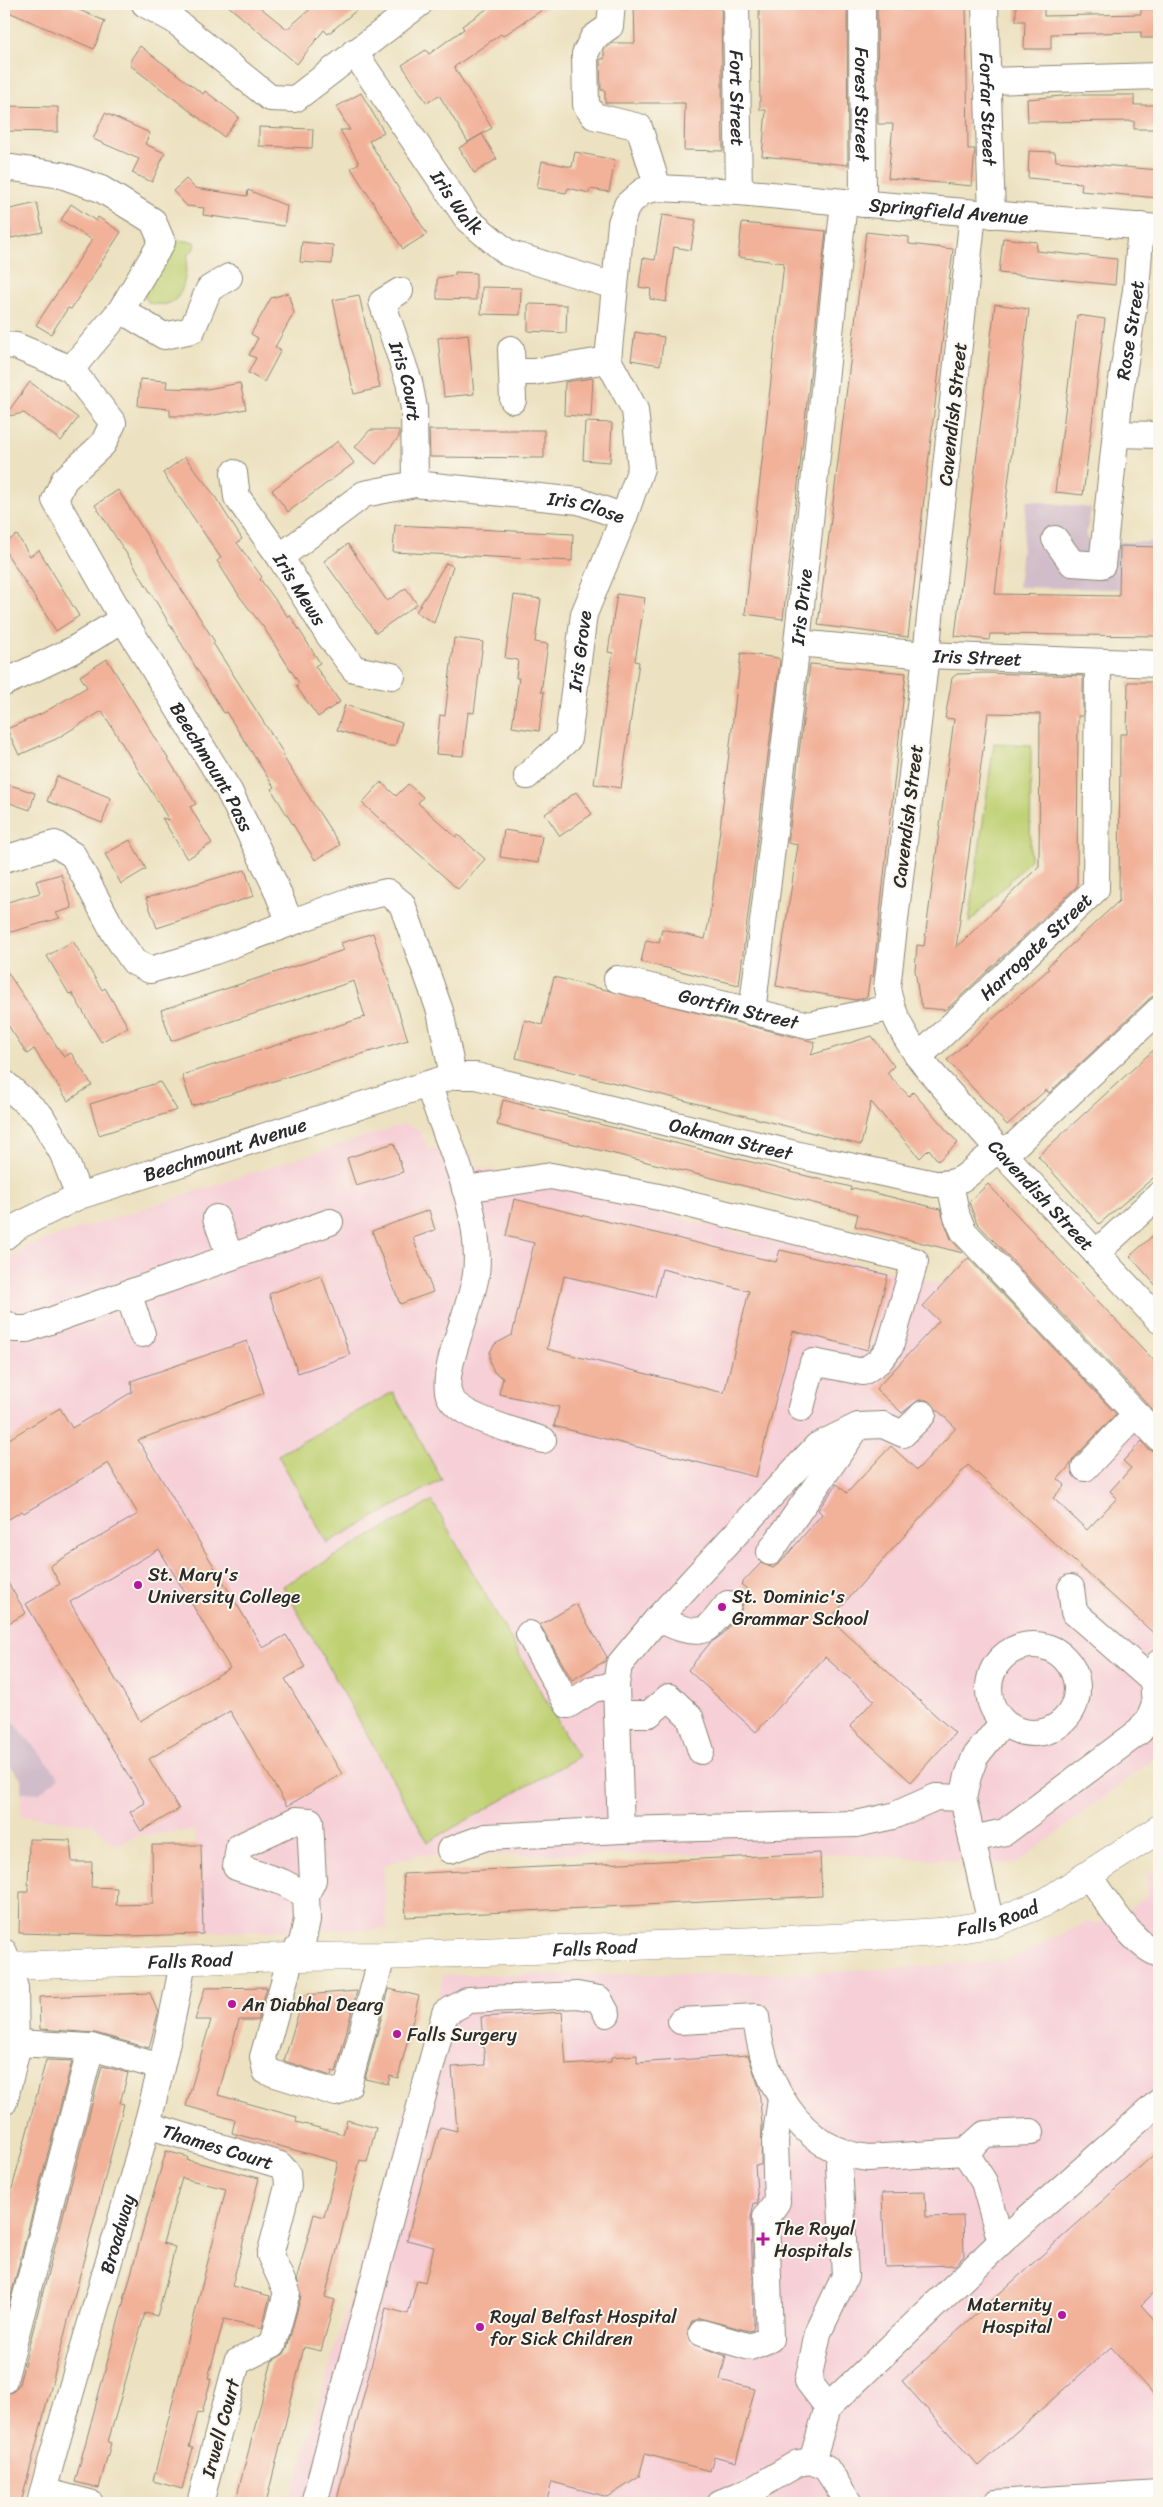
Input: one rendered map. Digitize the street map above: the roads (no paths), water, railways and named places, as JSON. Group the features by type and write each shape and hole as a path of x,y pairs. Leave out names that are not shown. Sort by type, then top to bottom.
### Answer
{"main road":[{"name":"Falls Road","path":"6,1961 182,1961 382,1956 856,1938 940,1932 991,1924 1046,1902 1159,1829"}],"street":[{"path":"145,4 180,12 270,98 295,99 419,4"},
{"path":"612,4 610,26 593,38 585,54 586,105 594,116 639,127 658,188"},
{"name":"Fort Street","path":"736,4 739,192"},
{"name":"Forest Street","path":"854,203 862,4"},
{"name":"Forfar Street","path":"982,214 987,81 985,4"},
{"name":"Iris Walk","path":"354,52 468,220 508,253 614,286"},
{"path":"987,81 1159,76"},
{"path":"4,169 12,168 69,178 102,189 152,221 162,242 121,310 70,369 16,346 4,345"},
{"path":"513,400 511,361 532,372 608,360 621,223 627,205 643,191 658,188 739,192"},
{"name":"Springfield Avenue","path":"739,192 1150,227"},
{"name":"Iris Drive","path":"752,1012 797,643 854,203"},
{"name":"Cavendish Street","path":"982,214 926,654 887,988 890,1008 917,1055 1000,1152 1159,1320"},
{"name":"Rose Street","path":"1055,539 1072,563 1102,564 1116,434 1136,290 1150,227"},
{"path":"121,310 164,336 192,330 209,289 229,278"},
{"name":"Iris Court","path":"400,291 382,302 409,382 414,408 415,484"},
{"name":"Iris Close","path":"280,557 364,494 415,484 579,501 624,517 641,468 634,410 608,360"},
{"name":"Beechmount Pass","path":"70,369 113,423 103,444 64,480 55,500 123,619 229,791 274,883 290,923"},
{"path":"1116,434 1159,435"},
{"name":"Iris Mews","path":"234,473 237,497 280,557 328,634 354,669 392,676"},
{"name":"Iris Grove","path":"527,776 568,739 584,614 624,517"},
{"path":"4,683 73,650 123,619"},
{"name":"Iris Street","path":"797,643 926,654 1159,664"},
{"name":"Harrogate Street","path":"917,1055 929,1047 1096,889 1098,662"},
{"path":"4,858 55,844 73,855 120,941 134,962 150,970 215,951 352,900 387,892 402,904 440,1011 453,1076"},
{"name":"Gortfin Street","path":"617,979 809,1025 890,1008"},
{"path":"1159,1010 1015,1146 987,1158 969,1176 950,1184 957,1217 964,1232 1159,1438"},
{"name":"Beechmount Avenue","path":"4,1237 18,1226 79,1196 453,1076"},
{"name":"Oakman Street","path":"453,1076 476,1076 811,1158 935,1184 950,1184"},
{"path":"4,1084 41,1116 62,1154 79,1196"},
{"path":"428,1084 465,1189 477,1236 476,1275 448,1375 449,1396 455,1406 479,1418 543,1440"},
{"path":"465,1189 551,1176 660,1197 915,1261 890,1346 879,1361 863,1372 813,1362 801,1408"},
{"path":"1096,1253 1159,1195"},
{"path":"216,1218 230,1258"},
{"path":"4,1323 14,1329 27,1329 330,1222"},
{"path":"128,1293 142,1334"},
{"path":"621,1830 616,1684 619,1666 658,1618 817,1446 858,1426 883,1425 903,1434 923,1414"},
{"path":"1085,1468 1136,1414"},
{"path":"770,1552 858,1426"},
{"path":"972,1839 1006,1832 1140,1731 1155,1705 1156,1672 1074,1612 1071,1588"},
{"path":"658,1618 676,1627 696,1631 707,1628 728,1604"},
{"path":"529,1634 568,1705 593,1689 616,1684"},
{"path":"617,1714 649,1714 669,1697 690,1717 701,1751"},
{"path":"991,1924 963,1798 975,1757 1004,1722"},
{"path":"450,1850 486,1837 621,1830 856,1824 893,1816 936,1797 963,1798"},
{"path":"306,1895 237,1857 296,1820 310,1821 313,1880 306,1895 306,1920 302,1944 291,1957 263,2057 266,2071 336,2092 348,2086 382,1956"},
{"path":"1088,1875 1118,1917 1134,1935 1152,1951 1159,1954"},
{"path":"4,2102 16,2053 15,1988 6,1961"},
{"name":"Broadway","path":"41,2497 147,2125 182,1961"},
{"path":"314,2503 445,2013 469,2000 577,1995 599,1999 606,2014"},
{"path":"681,2021 756,2017 760,2046 768,2073 781,2099 804,2128 840,2151 868,2158 965,2152 985,2134 1031,2132"},
{"path":"16,2043 91,2047 160,2067"},
{"path":"4,2380 91,2047"},
{"path":"702,2332 750,2347 770,2339 766,2217 778,2202 775,2141 781,2099"},
{"path":"812,2461 828,2407 1000,2242 1159,2102"},
{"name":"Thames Court","path":"147,2125 280,2165 287,2173 288,2186 270,2255 287,2292 273,2344"},
{"path":"828,2407 808,2381 818,2333 845,2276 839,2165 840,2151"},
{"path":"965,2152 984,2182 1000,2242"},
{"name":"Irwell Court","path":"200,2503 237,2362 273,2344"},
{"path":"720,2503 754,2489 798,2463 812,2461 826,2468 849,2503"},
{"path":"996,2503 1159,2493"},
{"path":"41,2497 90,2503"}],"place":[{"name":"St. Mary's University College","path":"138,1585"},
{"name":"St. Dominic's Grammar School","path":"722,1607"},
{"name":"An Diabhal Dearg","path":"232,2004"},
{"name":"Falls Surgery","path":"397,2034"},
{"name":"The Royal Hospitals","path":"763,2239"},
{"name":"Maternity Hospital","path":"1062,2315"},
{"name":"Royal Belfast Hospital for Sick Children","path":"480,2327"}]}
